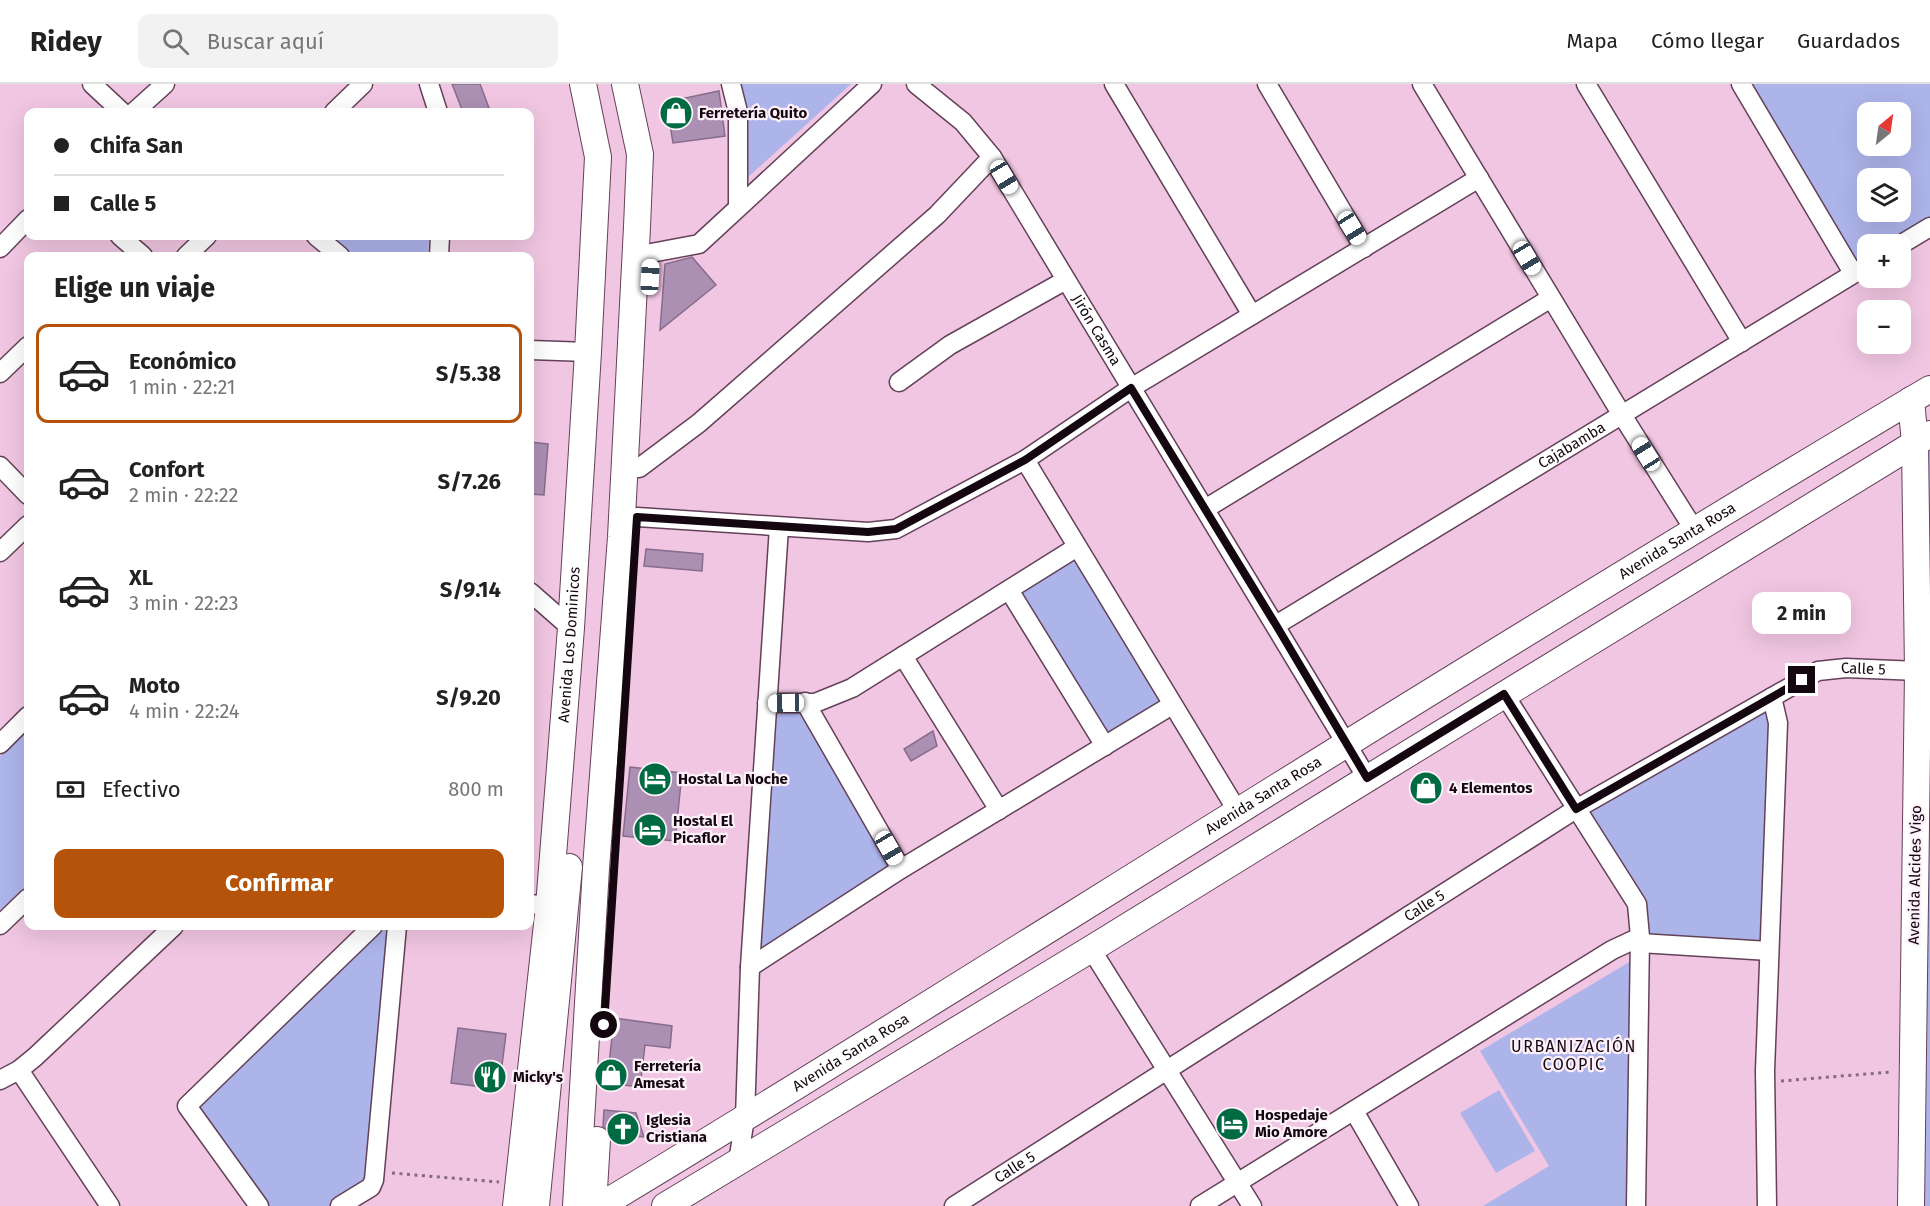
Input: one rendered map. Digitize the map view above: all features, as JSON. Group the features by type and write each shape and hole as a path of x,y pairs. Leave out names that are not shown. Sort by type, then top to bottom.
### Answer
{"main road":[{"name":"Avenida Los Dominicos","path":"518,1194 539,905 571,628 588,352 598,157 583,84"},
{"name":"Avenida Los Dominicos","path":"536,1206 566,908 600,406 613,165 610,136 598,84"},
{"path":"576,1206 596,868 621,537 640,162 639,145 625,84"},
{"path":"593,1206 634,572 651,253 655,157 640,84"},
{"name":"Avenida Alcides Vigo","path":"1911,1206 1921,395"},
{"name":"Avenida Santa Rosa","path":"600,1206 1347,743 1921,395"},
{"path":"582,439 600,406"},
{"path":"664,1206 1091,949 1922,438"},
{"path":"621,537 634,572"}],"street":[{"path":"92,84 118,108"},
{"path":"138,108 165,84"},
{"path":"338,108 363,84"},
{"path":"429,84 437,108"},
{"path":"732,84 738,112 738,207"},
{"path":"651,253 699,244 872,84"},
{"name":"Jirón Casma","path":"916,84 963,122 992,157 1367,778"},
{"path":"1114,84 1252,315"},
{"path":"1267,84 1364,248"},
{"path":"1422,84 1622,415 1695,531"},
{"path":"1586,84 1742,342"},
{"path":"1741,84 1857,264"},
{"path":"639,468 699,423 937,215 992,157"},
{"path":"637,517 868,532 896,529 1025,460 1131,388 1479,178"},
{"path":"0,248 24,223"},
{"path":"1911,238 1930,227"},
{"path":"190,252 203,240"},
{"path":"321,240 335,252"},
{"name":"Cajabamba","path":"1276,625 1857,271"},
{"path":"899,382 950,345 1066,280"},
{"path":"1205,509 1551,298"},
{"path":"0,373 24,350"},
{"path":"534,350 588,352"},
{"path":"1025,460 1238,812"},
{"path":"0,466 24,491"},
{"path":"738,1162 745,1118 750,967 779,527"},
{"path":"0,552 24,529"},
{"path":"767,703 815,703 852,688 1077,547"},
{"path":"1009,590 1105,746"},
{"path":"534,596 571,628"},
{"path":"903,656 999,810"},
{"name":"Calle 5","path":"954,1206 1576,809 1818,671 1846,668 1918,670"},
{"path":"1504,694 1637,904 1640,940 1636,1206"},
{"path":"1767,1206 1765,1082 1778,723 1772,697"},
{"path":"805,702 901,869"},
{"path":"750,967 901,869 1172,705"},
{"path":"0,744 24,720"},
{"path":"0,926 24,902"},
{"path":"0,1080 19,1070 36,1057 170,930"},
{"path":"259,1206 187,1106 369,930"},
{"path":"340,1206 371,1187 375,1172 397,930"},
{"path":"1200,1206 1612,950 1640,940 1769,951"},
{"path":"1091,949 1252,1206"},
{"path":"19,1070 110,1206"},
{"path":"1354,1111 1409,1206"}],"path":[{"path":"1765,1082 1913,1070"},
{"path":"375,1172 518,1194"}],"shaded area":[{"path":"738,84 851,84 746,179"},
{"path":"1741,84 1930,84 1930,227 1911,239 1911,234 1857,234 1857,271 1853,273"},
{"path":"333,240 429,240 428,252 347,252"},
{"path":"1930,451 1930,1206 1920,1206 1922,458"},
{"path":"1075,557 1162,703 1107,736 1020,592"},
{"path":"1770,701 1765,946 1644,938 1585,815"},
{"path":"801,711 891,867 759,949 776,715"},
{"path":"24,733 24,888 0,910 0,756"},
{"path":"380,930 389,930 366,1183 329,1206 267,1206 195,1107"},
{"path":"1631,961 1628,1206 1483,1206 1549,1166 1480,1051"},
{"path":"1499,1090 1535,1151 1496,1173 1460,1113"}],"building":[{"path":"452,84 480,84 489,108 461,108"},
{"path":"719,91 725,136 673,143 666,102"},
{"path":"692,257 716,285 660,330 665,264"},
{"path":"534,442 548,444 544,495 534,494"},
{"path":"646,549 703,554 702,571 644,566"},
{"path":"933,731 937,746 911,761 904,749"},
{"path":"630,767 682,773 675,841 623,836"},
{"path":"614,1018 672,1026 670,1048 645,1045 640,1087 607,1083"},
{"path":"458,1028 506,1034 499,1089 451,1083"},
{"path":"604,1110 636,1113 644,1137 611,1134 603,1126"}],"place":[{"name":"Ferretería Quito","path":"676,113"},
{"name":"Hostal La Noche","path":"655,779"},
{"name":"4 Elementos","path":"1426,788"},
{"name":"Hostal El Picaflor","path":"650,830"},
{"name":"Ferretería Amesat","path":"611,1075"},
{"name":"Micky's","path":"490,1077"},
{"name":"Hospedaje Mio Amore","path":"1232,1124"},
{"name":"Iglesia Cristiana","path":"623,1129"}],"district":[{"name":"URBANIZACIÓN COOPIC","path":"1574,1055"}],"route":[{"path":"604,1025 637,517 868,532 896,529 1025,460 1131,388 1367,778 1504,694 1576,809 1802,680"}]}
